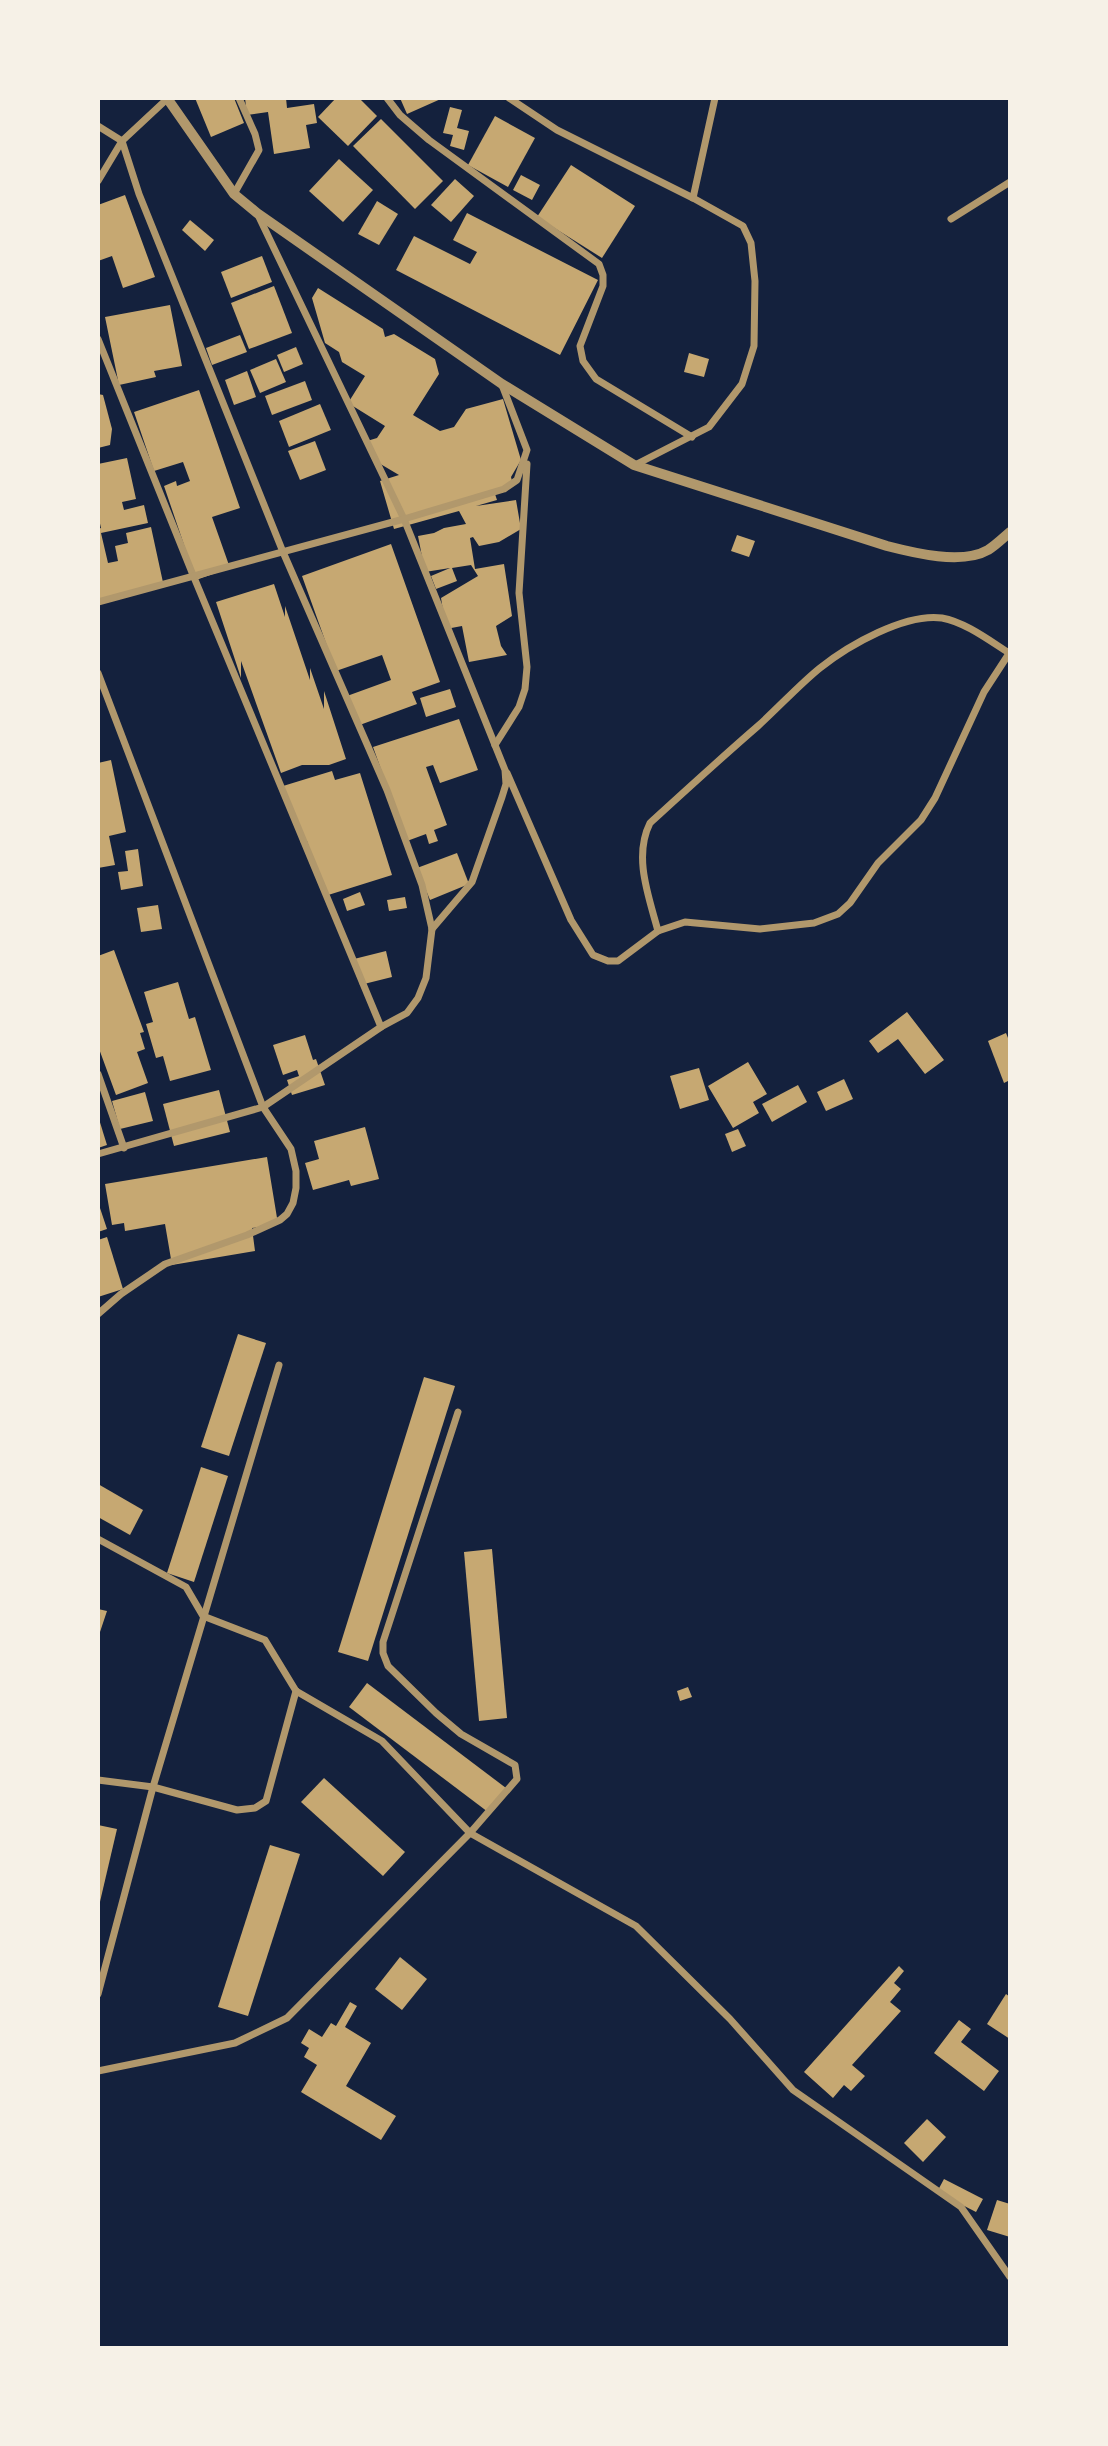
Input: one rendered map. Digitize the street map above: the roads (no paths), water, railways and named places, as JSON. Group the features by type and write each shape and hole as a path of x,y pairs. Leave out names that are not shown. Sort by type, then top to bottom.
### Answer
{"street":[{"path":"98,181 122,141 167,98 234,194 257,213 502,384 634,465 887,546 924,555 956,557 986,552 1010,533"},
{"path":"234,194 259,150 239,98"},
{"path":"387,98 400,115 429,140 599,264 603,286 580,346 583,361 596,379 692,438"},
{"path":"509,98 557,130 743,226 751,243 754,260 754,346 742,384 709,427 692,438 634,465"},
{"path":"693,198 715,98"},
{"path":"98,126 122,141 139,194 283,552 387,790 422,885 432,929 426,978 418,998 407,1013 381,1027 263,1107 98,1154"},
{"path":"951,219 1010,182"},
{"path":"257,213 404,519 505,769 571,919 593,955 608,961 618,961 658,932 685,922 760,929 814,923 838,914 850,903 878,863 921,820 935,799 984,692 1009,653 944,618 924,618 891,627 820,668 650,823 644,835 643,867 658,932"},
{"path":"98,339 192,575 381,1027"},
{"path":"495,745 519,707 525,689 527,667 520,593 527,450 502,384"},
{"path":"98,602 504,489 517,480 527,450"},
{"path":"98,673 263,1107 291,1149 296,1188 293,1203 280,1220 247,1235 165,1264 121,1294 98,1314"},
{"path":"432,929 472,882 506,784 505,769"},
{"path":"98,1074 124,1148"},
{"path":"98,1994 153,1787 279,1366"},
{"path":"98,2071 235,2043 287,2018 470,1833 517,1779 515,1765 461,1734 436,1713 388,1666 383,1653 383,1642 458,1412"},
{"path":"98,1539 186,1587 203,1616 265,1640 296,1691 382,1741 470,1833 636,1926 730,2019 793,2090 961,2207 1010,2277"},
{"path":"98,1780 153,1787 237,1810 255,1808 266,1801 296,1691"}]}
